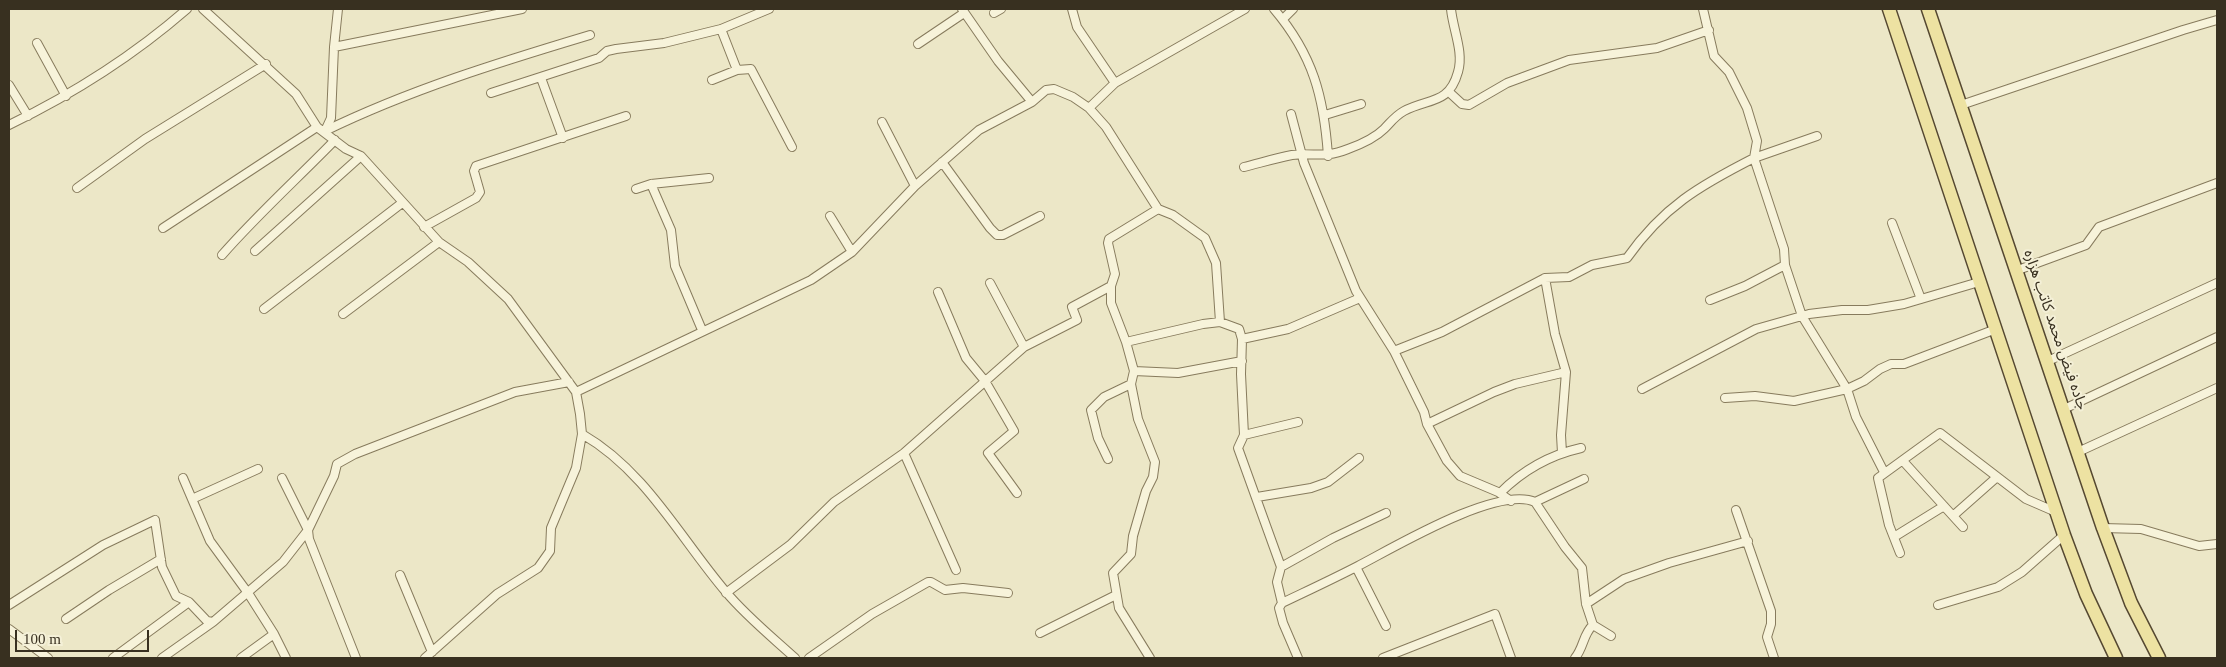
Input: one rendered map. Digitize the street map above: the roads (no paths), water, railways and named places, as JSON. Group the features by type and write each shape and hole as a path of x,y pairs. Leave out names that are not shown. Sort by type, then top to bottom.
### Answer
{"main road":[{"path":"1889,9 2064,535 2086,594 2116,658"},
{"name":"جاده فیض محمد کاتب هزاره","path":"1928,9 2104,528 2132,603 2159,658"}],"street":[{"path":"9,124 66,96 149,42 187,9"},
{"path":"203,9 266,64 296,94 321,129 334,140 360,156 439,242 468,262 508,299 576,392 582,434 576,468 551,528 550,551 538,568 497,594 425,658"},
{"path":"321,129 331,118 334,47 338,9"},
{"path":"334,47 522,9"},
{"path":"491,93 599,58 607,51 616,48 664,43 721,29 769,9"},
{"path":"994,13 1001,9"},
{"path":"1072,9 1077,27 1115,83"},
{"path":"1089,108 1115,83 1245,9"},
{"path":"1274,9 1283,19 1316,77 1325,115 1328,156"},
{"path":"1283,19 1292,9"},
{"path":"1244,167 1292,155 1328,156 1369,139 1405,110 1438,100 1450,92 1458,74 1461,59 1453,27 1451,9"},
{"path":"1703,9 1714,56 1729,72 1747,108 1756,141 1754,158 1784,249 1785,265 1802,316 1847,389 1856,417 1884,472"},
{"path":"918,44 963,11 1032,102"},
{"path":"1961,105 2217,20"},
{"path":"721,29 737,70"},
{"path":"1450,92 1462,104 1469,105 1507,83 1569,60 1657,48 1709,30"},
{"path":"163,228 321,129 504,61 590,35"},
{"path":"37,44 66,96"},
{"path":"77,188 145,139 266,64"},
{"path":"712,80 737,70 752,69 792,147"},
{"path":"541,78 563,138"},
{"path":"9,85 28,116"},
{"path":"576,392 702,330 811,280 852,252 915,186 979,130 1032,102 1046,90 1054,89 1073,97 1089,108 1106,127 1158,209 1173,215 1205,238 1216,263 1220,322"},
{"path":"1325,115 1361,104"},
{"path":"1291,114 1302,155 1360,298 1394,351 1424,412 1427,424 1448,461 1460,476 1500,493 1511,501"},
{"path":"424,227 476,198 480,192 474,171 476,166 626,116"},
{"path":"882,122 915,186"},
{"path":"1394,351 1442,332 1545,278 1569,277 1592,265 1627,258 1641,238 1673,205 1754,158 1817,136"},
{"path":"222,255 249,224 276,201 334,140"},
{"path":"255,251 360,156"},
{"path":"942,162 997,235 1003,235 1040,216"},
{"path":"636,190 650,184 709,178"},
{"path":"2018,270 2086,245 2099,227 2217,183"},
{"path":"650,184 671,230 675,266 702,330"},
{"path":"264,309 402,203"},
{"path":"1150,658 1119,608 1113,573 1131,554 1132,536 1146,491 1153,477 1155,462 1138,419 1131,384 1134,371 1126,342 1111,303 1111,286 1115,274 1109,240 1158,209"},
{"path":"830,216 852,252"},
{"path":"1892,222 1921,300"},
{"path":"343,314 439,242"},
{"path":"1710,300 1745,286 1785,265"},
{"path":"1545,278 1555,334 1566,372 1561,435 1562,453"},
{"path":"1642,389 1756,329 1802,316 1842,310 1868,310 1921,300 1979,282"},
{"path":"990,283 1024,347"},
{"path":"2048,362 2217,283"},
{"path":"726,592 790,546 834,502 904,453 1024,347 1077,320 1072,307 1111,286"},
{"path":"938,292 966,358 985,381 1014,432 988,454 1017,493"},
{"path":"1242,339 1301,325 1360,298"},
{"path":"1126,342 1152,334 1220,322 1239,330 1242,339 1244,435 1238,448 1281,566 1277,582 1282,603"},
{"path":"1725,398 1755,396 1794,401 1847,389 1891,364 1911,362 1996,330"},
{"path":"2064,409 2217,337"},
{"path":"1134,371 1178,374 1242,361"},
{"path":"1427,424 1515,384 1566,372"},
{"path":"162,658 213,622 283,562 308,530 334,476 337,464 354,454 515,392 569,382"},
{"path":"1108,460 1098,438 1091,410 1104,397 1131,384"},
{"path":"2078,452 2217,388"},
{"path":"1244,435 1298,422"},
{"path":"1900,553 1889,526 1878,478 1940,433 2026,499 2056,512"},
{"path":"582,434 600,444 620,460 669,515 726,592 795,658"},
{"path":"1500,493 1514,479 1562,453 1581,448"},
{"path":"904,453 956,570"},
{"path":"1257,497 1311,488 1328,482 1359,458"},
{"path":"1903,461 1963,526"},
{"path":"192,499 258,469"},
{"path":"1954,515 1997,477"},
{"path":"182,478 210,541 248,593 274,634 286,658"},
{"path":"282,478 308,530 309,539 356,658"},
{"path":"1298,658 1297,651 1283,623 1279,608 1282,603 1452,517 1511,501 1535,502 1584,479"},
{"path":"1535,502 1565,547 1582,568 1586,604 1593,625 1611,636"},
{"path":"1894,537 1944,506"},
{"path":"1736,510 1771,611 1771,624 1767,637 1774,658"},
{"path":"1281,566 1333,538 1386,513"},
{"path":"9,605 103,545 155,520 161,559 176,596 189,602 207,621 213,622"},
{"path":"2104,528 2141,529 2199,546 2217,544"},
{"path":"1938,605 1998,587 2022,572 2064,535"},
{"path":"1586,604 1624,580 1669,563 1748,541"},
{"path":"66,619 109,590 161,559"},
{"path":"1356,567 1386,626"},
{"path":"400,575 432,652"},
{"path":"809,658 872,614 928,582 945,590 963,588 1008,593"},
{"path":"1040,633 1116,594"},
{"path":"113,658 189,602"},
{"path":"1383,658 1495,614 1511,658"},
{"path":"1575,658 1582,648 1586,632 1593,625"},
{"path":"9,629 48,658"},
{"path":"241,658 274,634"}]}
